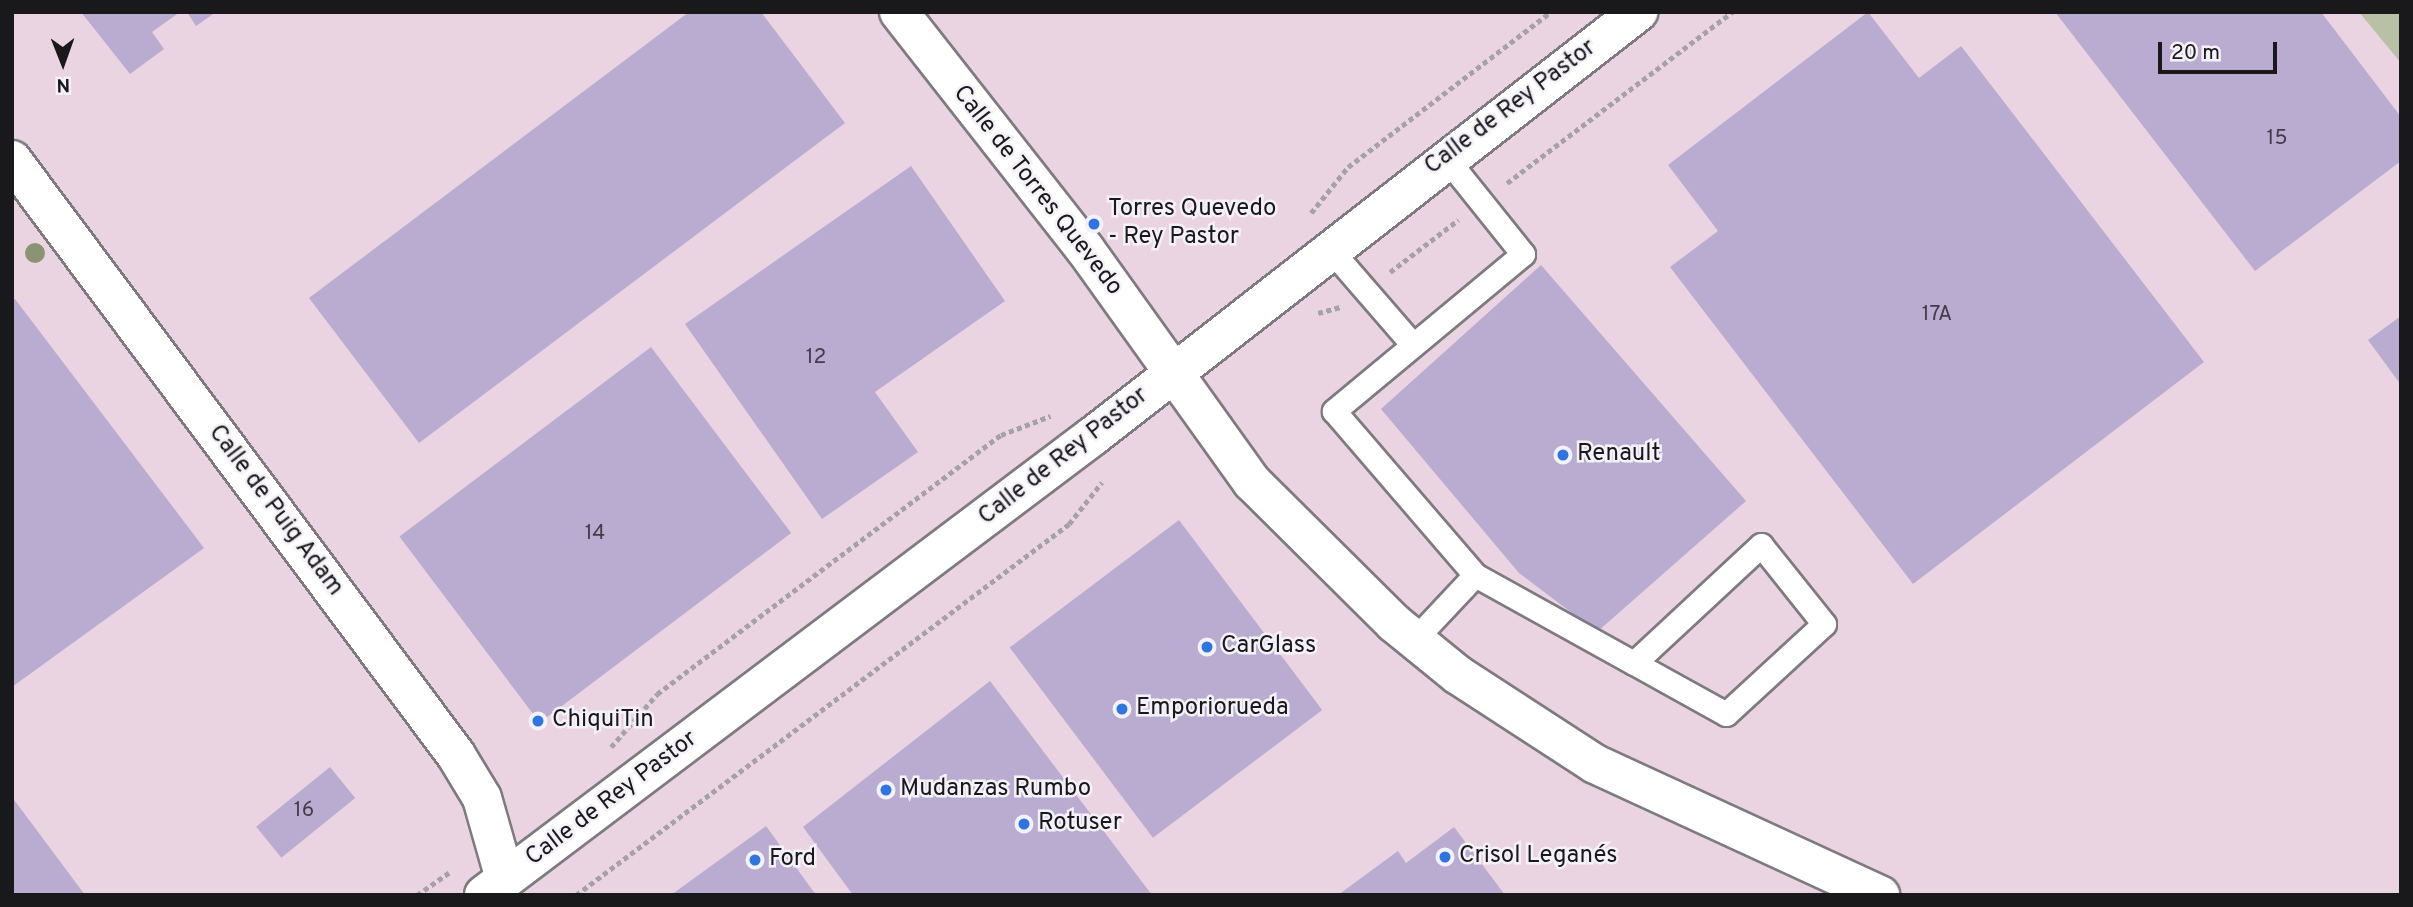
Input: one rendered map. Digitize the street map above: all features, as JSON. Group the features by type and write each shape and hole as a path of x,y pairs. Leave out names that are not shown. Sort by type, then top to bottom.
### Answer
{"street":[{"name":"Calle de Torres Quevedo","path":"899,12 1086,249 1252,482 1414,640 1595,764 1880,895"},
{"name":"Calle de Rey Pastor","path":"495,887 1172,372 1329,248 1638,12"},
{"name":"Calle de Puig Adam","path":"15,168 456,755 496,836 495,887"}],"lane":[{"path":"1446,158 1523,254 1334,411 1475,575 1726,714 1824,624 1761,545 1634,663"},
{"path":"1329,248 1413,345"},
{"path":"1414,640 1475,575"}],"path":[{"path":"1304,218 1348,167 1551,12"},
{"path":"1310,315 1336,309 1365,290 1732,12"},
{"path":"607,752 657,694 1001,435 1060,412"},
{"path":"576,895 1069,524 1111,473"},
{"path":"417,895 496,836"}],"shaded area":[{"path":"12,12 2401,12 2401,895 12,895"}],"green space":[{"path":"2359,12 2401,12 2401,63"}],"building":[{"path":"81,12 180,12 152,32 164,49 130,74"},
{"path":"187,12 216,12 196,26"},
{"path":"689,12 761,12 845,123 419,443 309,298"},
{"path":"1868,12 1919,78 1961,46 2204,362 1913,584 1670,267 1718,231 1668,165"},
{"path":"2055,12 2321,12 2401,117 2401,161 2255,271"},
{"path":"911,166 1005,301 875,392 918,452 822,519 685,324"},
{"name":"Renault","path":"1541,265 1746,501 1597,632 1519,573 1381,409"},
{"path":"15,299 204,548 12,687 12,301"},
{"path":"2401,316 2401,385 2368,340"},
{"path":"651,347 791,533 540,723 399,537"},
{"path":"1179,520 1322,710 1153,838 1010,648"},
{"name":"Rotuser","path":"990,681 1152,895 853,895 803,827"},
{"path":"330,767 355,798 281,858 256,827"},
{"path":"12,797 85,895 12,895"},
{"name":"Ford","path":"766,826 816,895 671,895"},
{"name":"Crisol Leganés","path":"1454,827 1505,895 1338,895 1398,851 1406,863"}],"place":[{"name":"Torres Quevedo - Rey Pastor","path":"1094,224"},
{"name":"Renault","path":"1563,455"},
{"name":"CarGlass","path":"1207,647"},
{"name":"Emporiorueda","path":"1122,709"},
{"name":"ChiquiTin","path":"538,721"},
{"name":"Mudanzas Rumbo","path":"886,790"},
{"name":"Rotuser","path":"1024,824"},
{"name":"Crisol Leganés","path":"1445,857"},
{"name":"Ford","path":"755,860"}]}
